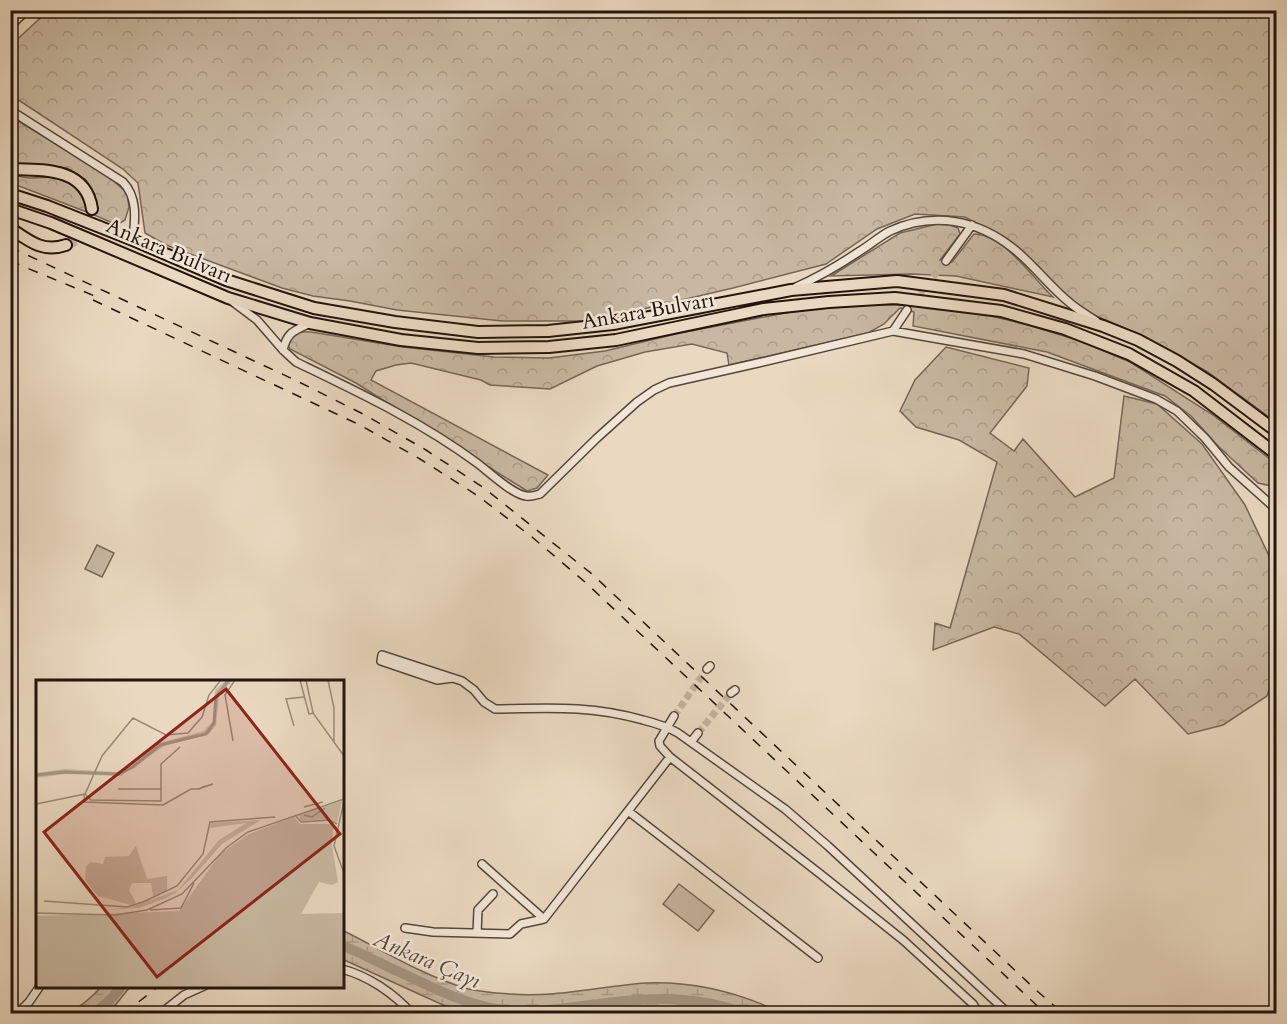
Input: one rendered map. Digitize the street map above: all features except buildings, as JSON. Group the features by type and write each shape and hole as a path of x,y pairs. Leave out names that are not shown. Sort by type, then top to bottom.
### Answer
{"main road":[{"path":"10,169 61,173 71,177 87,192 92,209"},
{"name":"Ankara Bulvarı","path":"10,194 133,240 226,280 314,308 395,322 478,332 548,331 613,324 791,290 897,281 1004,295 1103,326 1138,340 1213,384 1276,431"},
{"name":"Ankara Bulvarı","path":"10,209 51,223 228,298 310,324 401,340 478,348 549,347 616,340 764,309 829,302 895,298 1001,311 1065,329 1130,354 1194,391 1276,454"},
{"path":"10,228 39,246 51,249 66,245"}],"street":[{"path":"10,26 27,10"},
{"path":"10,110 129,188 135,211 133,240"},
{"path":"791,290 815,279 890,231 921,221 946,219 972,225 1016,250 1071,304 1103,326"},
{"path":"946,261 972,225"},
{"path":"228,298 257,320 296,362 431,432 510,489 527,497 540,494 637,402 669,383 893,331 1024,354 1095,376 1156,399 1177,411 1229,467 1276,509"},
{"path":"893,331 907,310"},
{"path":"283,350 286,339 294,331 310,324"},
{"path":"453,678 437,680 381,661 382,655 453,678 462,681 495,710 576,708 606,711 667,727 785,809 828,846 1007,1014"},
{"path":"674,716 659,741 660,746 670,757 903,940 973,1004 979,1014"},
{"path":"691,742 698,733"},
{"path":"405,928 433,932 510,934 521,924 544,919 670,757"},
{"path":"628,811 818,958"},
{"path":"482,864 544,919"},
{"path":"477,933 478,909 493,894"},
{"path":"344,970 374,982 398,999 412,1014"},
{"path":"17,1014 39,988"},
{"path":"160,1014 184,995 202,988"}],"green space":[{"path":"49,10 1276,11 1276,422 1206,371 1136,333 1094,315 1066,296 1047,279 1018,247 965,217 915,214 877,229 826,264 592,321 502,321 397,310 313,296 282,288 166,245 145,233 138,183 123,169 11,95 10,46"},
{"path":"10,116 107,175 127,193 129,207 125,220 117,225 11,183 11,175 29,178 56,177 69,180 95,206 95,195 86,180 67,168 11,163"},
{"path":"937,224 958,228 960,234 940,260 952,262 974,234 985,236 996,241 1017,258 1053,297 956,276 911,274 831,276 900,233"},
{"path":"860,305 922,305 978,313 1080,341 1130,362 1213,415 1276,464 1276,487 1258,483 1219,447 1191,416 1165,396 1047,352 913,326 914,312 900,308 884,324 868,333 729,365 727,353 692,344 645,352 597,366 550,389 490,385 481,380 411,363 376,371 371,380 548,475 537,488 527,491 356,383 290,349 287,344 297,334 311,332 403,347 494,357 549,358 605,351 680,333 796,311"},
{"path":"946,347 1029,368 1027,386 990,433 1014,451 1023,439 1075,497 1114,478 1124,396 1157,404 1202,444 1245,505 1270,558 1275,671 1267,696 1223,725 1188,734 1135,679 1105,706 1019,634 994,627 933,650 935,623 950,628 997,462 959,440 916,427 900,411 915,380"},
{"path":"97,545 114,553 102,577 85,569"},
{"path":"679,884 714,911 698,931 663,904"},
{"path":"344,931 402,962 465,988 527,995 629,984 681,984 733,994 782,1013 702,1014 658,1010 617,1014 466,1013 454,1010 344,960"},
{"path":"100,988 129,988 109,1013 69,1013 87,1001"}],"waterway":[{"name":"Ankara Çayı","path":"344,946 446,993 485,1007 534,1011 637,1000 673,999 710,1003 748,1014"},
{"name":"Ankara Çayı","path":"94,1014 120,988"}],"tunnel":[{"path":"66,245 78,239 85,232 90,222 92,209"},
{"path":"907,310 946,261"},
{"path":"674,716 707,669"},
{"path":"698,733 731,693"}],"railway":[{"path":"10,247 365,415 426,450 484,488 592,574 1064,1014"},
{"path":"10,261 102,299"},
{"path":"93,300 360,425 420,459 478,496 532,537 585,582 1046,1014"},
{"path":"123,1014 156,988"}]}
